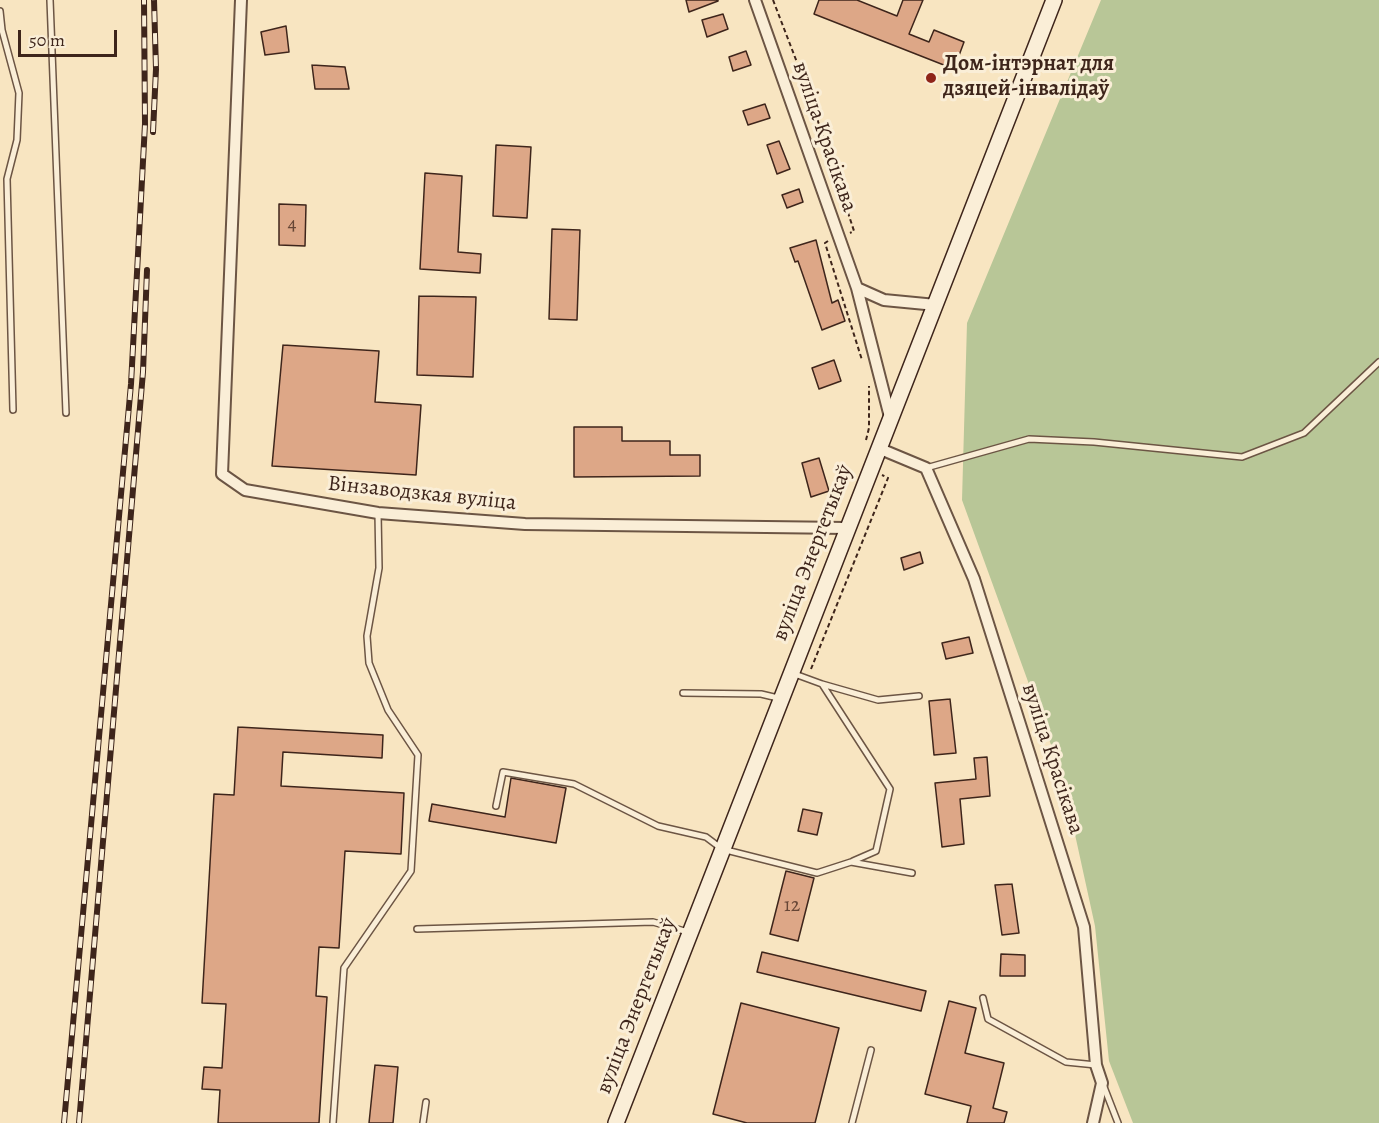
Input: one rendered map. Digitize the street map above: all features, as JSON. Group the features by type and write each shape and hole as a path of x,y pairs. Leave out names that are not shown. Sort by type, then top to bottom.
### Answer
{"main road":[{"name":"вуліца Энергетыкаў","path":"616,1123 780,699 797,675 846,528 869,471 871,448 890,417 936,305 1054,0"}],"street":[{"name":"Вінзаводзкая вуліца","path":"241,0 222,474 245,490 378,513 525,524 846,528"},
{"name":"вуліца Красікава","path":"755,0 857,288 890,417"},
{"path":"857,288 884,300 936,305"},
{"path":"871,448 926,468"},
{"name":"вуліца Красікава","path":"926,468 974,579 1084,927 1096,1065 1102,1083 1094,1123"}],"lane":[{"path":"50,0 66,413"},
{"path":"0,11 2,30 19,93 17,140 7,179 13,411"},
{"path":"926,468 1029,439 1094,442 1242,457 1304,433 1379,362"},
{"path":"333,1123 344,968 411,871 418,755 388,710 369,663 367,636 378,568 378,513"},
{"path":"797,675 878,700 919,696"},
{"path":"496,806 503,772 574,784 658,826 706,837 722,849 817,873 851,862 876,851 890,789 822,684"},
{"path":"683,693 762,694 780,699"},
{"path":"851,862 912,873"},
{"path":"417,929 653,922 690,932"},
{"path":"983,998 988,1019 1066,1062 1096,1065"},
{"path":"852,1123 871,1050"},
{"path":"1102,1083 1118,1123"},
{"path":"423,1123 426,1102"}],"path":[{"path":"773,0 808,91 854,231 825,243 862,360"},
{"path":"869,382 871,448"},
{"path":"797,675 814,663 888,478 869,471"}],"green space":[{"path":"1101,0 1379,0 1379,1123 1133,1123 1109,1061 1095,926 1062,775 962,500 967,323"}],"building":[{"path":"686,0 718,0 718,1 689,12"},
{"path":"819,0 857,0 897,16 903,0 923,0 909,34 929,42 934,30 964,42 954,69 814,14"},
{"path":"723,14 728,29 707,37 702,20"},
{"path":"286,26 289,52 265,55 261,32"},
{"path":"746,51 751,65 733,71 729,57"},
{"path":"312,65 345,67 349,89 315,89"},
{"path":"765,104 770,118 748,125 743,111"},
{"path":"779,141 790,169 777,174 767,145"},
{"path":"496,145 531,147 527,218 493,216"},
{"path":"425,173 462,176 458,252 481,254 480,273 420,269"},
{"path":"799,189 803,202 787,208 782,195"},
{"path":"279,204 306,205 305,246 279,245"},
{"path":"552,229 580,230 577,320 549,319"},
{"path":"816,240 832,303 838,300 845,321 822,330 798,261 795,262 790,248"},
{"path":"419,296 476,297 473,377 417,375"},
{"path":"283,345 379,351 375,402 421,405 416,475 272,466"},
{"path":"834,360 841,381 819,389 812,368"},
{"path":"574,427 622,427 622,441 670,441 670,455 700,455 700,476 574,477"},
{"path":"819,458 829,491 811,497 802,463"},
{"path":"920,552 923,563 904,570 901,558"},
{"path":"969,637 973,653 946,659 942,643"},
{"path":"950,699 956,753 934,755 929,701"},
{"path":"238,727 383,735 382,758 283,752 281,786 404,793 401,854 345,851 339,948 319,947 316,996 327,997 319,1123 218,1123 220,1090 202,1089 204,1067 222,1068 226,1004 202,1003 214,794 234,795"},
{"path":"987,757 990,796 960,799 964,844 942,847 935,783 976,779 974,758"},
{"path":"511,778 566,788 556,843 429,821 432,804 505,817"},
{"path":"803,809 822,813 817,835 798,831"},
{"path":"786,871 814,878 798,941 770,934"},
{"path":"1012,884 1019,933 1002,935 995,885"},
{"path":"762,952 926,991 921,1011 757,972"},
{"path":"1001,954 1025,955 1025,976 1000,976"},
{"path":"949,1001 976,1008 965,1053 1004,1063 993,1108 1007,1112 1004,1123 967,1123 971,1106 925,1094"},
{"path":"741,1003 839,1028 815,1123 747,1123 713,1114"},
{"path":"375,1065 398,1067 393,1123 369,1123"}],"railway":[{"path":"64,1123 131,384 145,124 144,0"},
{"path":"153,132 156,69 154,0"},
{"path":"79,1123 143,372 147,270"}],"place":[{"name":"Дом-інтэрнат для дзяцей-інвалідаў","path":"931,78"}]}
